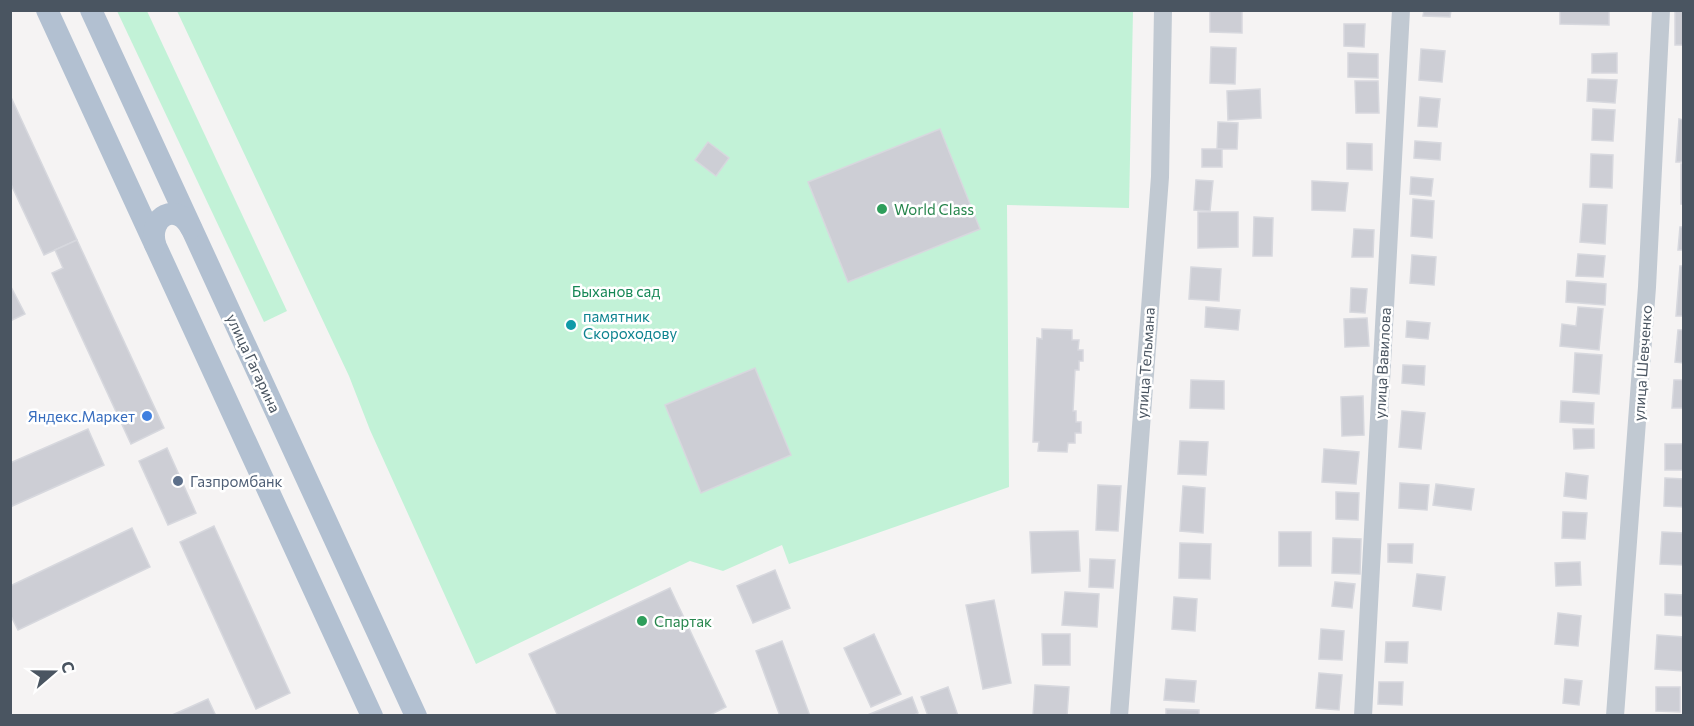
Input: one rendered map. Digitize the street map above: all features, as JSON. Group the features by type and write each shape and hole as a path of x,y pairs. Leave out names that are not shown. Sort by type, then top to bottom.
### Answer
{"main road":[{"path":"47,10 372,716"},
{"name":"улица Гагарина","path":"91,10 416,716"},
{"path":"155,244 153,228 157,220 164,216 172,214 180,216 191,228"}],"street":[{"name":"улица Тельмана","path":"1119,716 1160,177 1163,10"},
{"name":"улица Вавилова","path":"1363,716 1401,10"},
{"name":"улица Шевченко","path":"1615,716 1647,287 1661,10"}],"green space":[{"path":"117,11 147,11 287,311 264,322"},
{"name":"Быханов сад","path":"177,11 1133,11 1129,208 1007,205 1009,487 789,564 782,545 723,571 690,561 476,664 370,430 349,376"}],"building":[{"path":"1210,10 1242,10 1242,33 1210,32"},
{"path":"1424,10 1451,10 1450,17 1423,16"},
{"path":"1560,10 1609,10 1609,25 1560,24"},
{"path":"1675,10 1684,10 1684,45 1675,45"},
{"path":"1344,24 1365,24 1364,47 1344,46"},
{"path":"1211,47 1236,48 1235,84 1210,83"},
{"path":"1421,49 1445,51 1442,82 1419,80"},
{"path":"1348,53 1378,54 1378,78 1348,77"},
{"path":"1617,53 1617,73 1592,73 1592,54"},
{"path":"1588,79 1617,80 1615,103 1587,101"},
{"path":"1355,81 1378,81 1379,113 1356,113"},
{"path":"1260,89 1261,118 1228,120 1227,91"},
{"path":"10,95 77,240 44,255 10,182"},
{"path":"1420,97 1440,99 1437,127 1418,126"},
{"path":"1593,109 1615,110 1613,141 1592,140"},
{"path":"1679,119 1684,120 1684,162 1676,162"},
{"path":"1218,122 1238,123 1237,149 1217,149"},
{"path":"940,129 980,229 848,282 808,182"},
{"path":"1415,141 1441,143 1440,160 1414,158"},
{"path":"708,142 729,158 716,176 695,160"},
{"path":"1347,143 1372,144 1372,170 1347,169"},
{"path":"1202,149 1222,149 1222,167 1202,167"},
{"path":"1591,154 1613,155 1612,188 1590,187"},
{"path":"1681,164 1684,164 1684,204 1681,204"},
{"path":"1411,177 1433,179 1431,196 1410,194"},
{"path":"1196,180 1213,181 1210,211 1194,210"},
{"path":"1312,181 1348,183 1345,211 1312,210"},
{"path":"1413,199 1434,201 1432,238 1411,236"},
{"path":"1583,204 1607,205 1605,244 1580,242"},
{"path":"1198,212 1238,212 1238,247 1198,248"},
{"path":"1254,217 1273,218 1272,256 1253,256"},
{"path":"1680,227 1684,227 1684,250 1678,250"},
{"path":"1354,229 1374,230 1373,257 1352,257"},
{"path":"77,240 164,428 131,444 52,273 63,268 55,250"},
{"path":"1578,254 1605,256 1603,277 1576,276"},
{"path":"1412,255 1436,257 1434,285 1410,283"},
{"path":"1680,266 1684,266 1684,316 1676,316"},
{"path":"1191,267 1221,269 1219,301 1189,299"},
{"path":"1567,281 1606,284 1605,305 1566,302"},
{"path":"10,285 25,314 10,321"},
{"path":"1351,288 1367,289 1365,313 1350,312"},
{"path":"1206,307 1240,310 1238,330 1205,327"},
{"path":"1578,307 1603,309 1599,350 1560,346 1562,324 1576,326"},
{"path":"1367,318 1369,346 1345,347 1344,319"},
{"path":"1407,321 1430,323 1428,339 1406,337"},
{"path":"1042,329 1072,330 1072,340 1079,340 1078,350 1083,350 1083,361 1079,361 1079,370 1075,370 1073,411 1076,411 1076,422 1081,422 1081,433 1075,433 1075,443 1068,443 1067,452 1038,451 1039,442 1033,442 1037,338 1042,339"},
{"path":"1678,330 1684,330 1684,363 1675,362"},
{"path":"1575,353 1602,355 1599,394 1573,392"},
{"path":"1403,365 1425,366 1424,385 1402,383"},
{"path":"755,368 791,455 701,493 665,405"},
{"path":"1191,380 1224,381 1224,409 1190,408"},
{"path":"1674,380 1684,380 1684,408 1672,408"},
{"path":"1363,396 1364,435 1342,436 1341,397"},
{"path":"1561,401 1594,403 1593,424 1560,422"},
{"path":"1402,411 1425,413 1421,449 1399,447"},
{"path":"88,429 104,465 10,507 10,463"},
{"path":"1573,429 1594,429 1594,448 1574,449"},
{"path":"1180,441 1208,442 1206,475 1178,474"},
{"path":"1665,444 1684,444 1684,470 1665,470"},
{"path":"167,448 196,513 168,525 139,461"},
{"path":"1324,449 1359,452 1356,484 1322,482"},
{"path":"1566,473 1588,476 1586,499 1564,496"},
{"path":"1665,478 1684,479 1684,507 1664,506"},
{"path":"1400,483 1429,485 1427,510 1399,508"},
{"path":"1436,484 1474,489 1471,510 1433,505"},
{"path":"1098,485 1121,486 1118,531 1096,530"},
{"path":"1183,486 1205,488 1203,533 1180,531"},
{"path":"1336,492 1359,493 1358,520 1336,519"},
{"path":"1563,512 1587,513 1585,539 1562,538"},
{"path":"214,526 290,693 256,709 180,542"},
{"path":"132,528 150,567 18,630 10,614 10,586"},
{"path":"1078,531 1080,571 1032,573 1030,532"},
{"path":"1279,532 1311,532 1311,566 1279,566"},
{"path":"1662,532 1684,533 1684,565 1660,564"},
{"path":"1333,538 1361,539 1360,574 1332,573"},
{"path":"1180,543 1211,544 1210,579 1179,578"},
{"path":"1388,544 1413,544 1412,563 1388,562"},
{"path":"1090,559 1115,560 1113,588 1089,587"},
{"path":"1580,562 1581,585 1556,586 1555,563"},
{"path":"775,570 790,608 753,623 737,586"},
{"path":"1417,574 1445,577 1441,610 1413,606"},
{"path":"1335,582 1355,584 1352,608 1332,606"},
{"name":"Спартак","path":"670,588 726,707 708,716 558,716 529,654"},
{"path":"1065,592 1099,594 1097,627 1062,625"},
{"path":"1665,594 1684,595 1684,616 1665,615"},
{"path":"1174,597 1197,599 1195,631 1172,629"},
{"path":"994,600 1011,683 983,689 966,605"},
{"path":"1558,613 1581,616 1578,646 1555,644"},
{"path":"1321,629 1344,631 1342,660 1319,659"},
{"path":"874,634 901,694 871,707 844,648"},
{"path":"1042,634 1070,634 1070,665 1043,665"},
{"path":"1657,635 1684,637 1684,671 1655,669"},
{"path":"782,641 810,716 780,716 756,651"},
{"path":"1386,642 1408,642 1407,663 1385,662"},
{"path":"1319,673 1342,675 1339,710 1316,708"},
{"path":"1166,679 1196,681 1194,702 1164,700"},
{"path":"1565,679 1582,681 1579,705 1563,703"},
{"path":"1379,682 1403,682 1402,705 1378,704"},
{"path":"1035,685 1069,687 1067,716 1033,716"},
{"path":"948,687 958,716 928,716 921,697"},
{"path":"1656,687 1680,687 1680,712 1656,711"},
{"path":"912,697 918,713 912,716 865,716"},
{"path":"208,699 216,716 170,716"},
{"path":"1166,709 1199,710 1199,716 1166,716"}],"place":[{"name":"World Class","path":"882,209"},
{"name":"памятник Скороходову","path":"571,325"},
{"name":"Яндекс.Маркет","path":"147,416"},
{"name":"Газпромбанк","path":"178,481"},
{"name":"Спартак","path":"642,621"}]}
